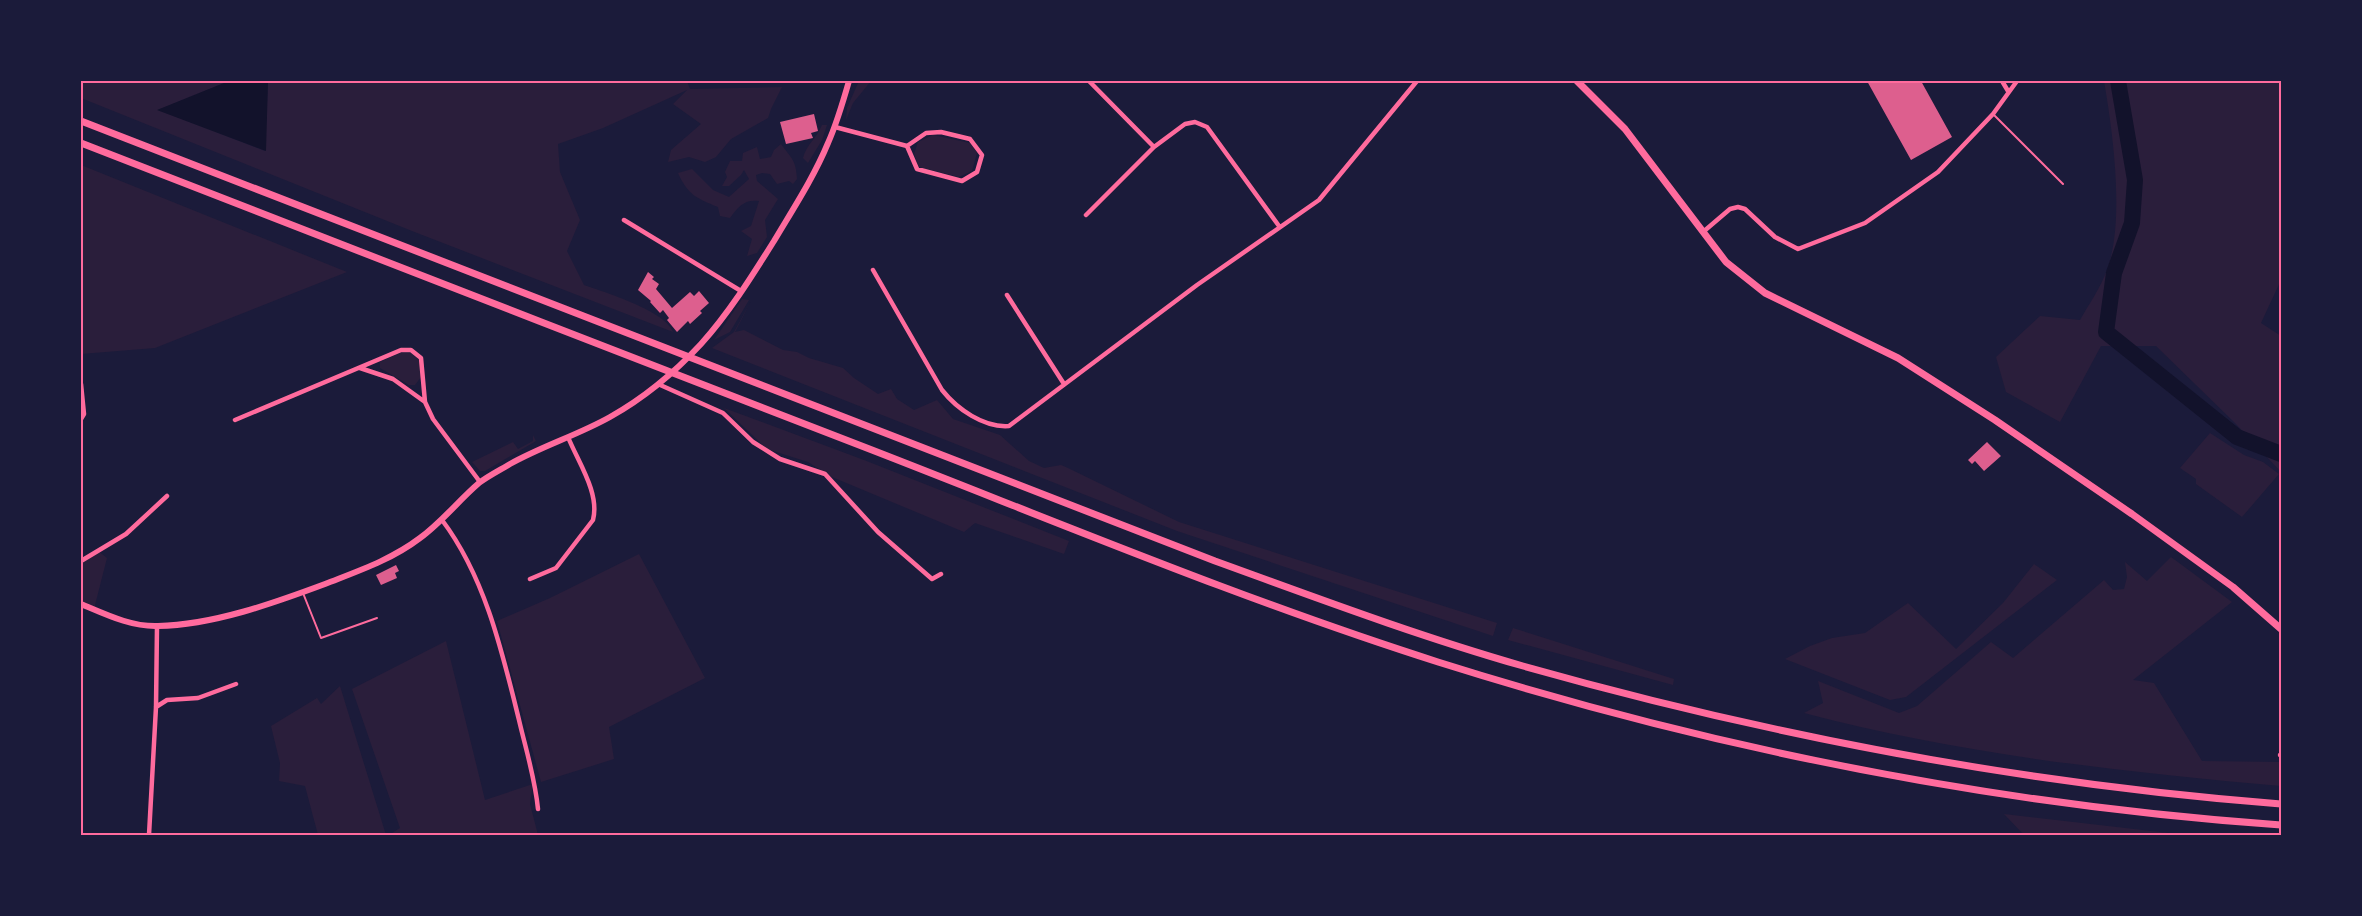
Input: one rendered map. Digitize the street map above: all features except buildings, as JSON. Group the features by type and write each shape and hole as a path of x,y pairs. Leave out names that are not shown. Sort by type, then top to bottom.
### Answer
{"main road":[{"path":"81,604 111,617 158,626 259,609 396,555 422,537 480,483 513,463 609,418 658,384 700,344 741,291 796,205 823,154 835,126 849,81"},
{"path":"1577,81 1625,129 1726,262 1764,293 1898,358 1995,420 2132,514 2224,581 2281,629"},
{"path":"81,121 1215,561 1433,638 1521,665 1672,706 1825,740 1970,767 2150,792 2281,804"},
{"path":"81,143 1241,593 1438,662 1516,686 1666,726 1826,762 1971,789 2072,803 2171,816 2281,825"}],"street":[{"path":"1089,81 1155,147"},
{"path":"2002,81 2008,91"},
{"path":"1703,232 1730,209 1738,207 1745,209 1775,237 1798,249 1865,223 1938,172 1993,114 2017,81"},
{"path":"873,270 942,390 964,411 993,424 1005,426 1014,422 1279,226 1319,200 1414,82"},
{"path":"1086,215 1155,147 1185,124 1195,122 1207,127 1279,226"},
{"path":"835,126 907,146 926,133 941,132 970,138 982,155 977,172 962,181 917,169 907,146"},
{"path":"624,220 741,291"},
{"path":"1007,295 1064,384"},
{"path":"235,420 398,351 416,352 423,361 425,402 433,419 480,483"},
{"path":"360,368 393,379 425,402"},
{"path":"81,384 84,414 81,419"},
{"path":"658,384 723,413 753,442 780,459 825,474 878,531 932,579 941,574"},
{"path":"530,579 556,568 593,520 595,513 595,499 568,437"},
{"path":"81,561 126,534 167,496"},
{"path":"442,519 462,548 492,620 536,779 538,809"},
{"path":"149,835 158,626"},
{"path":"156,707 167,700 198,698 236,684"}],"lane":[{"path":"1993,114 2063,184"},
{"path":"303,592 321,638 377,618"}],"shaded area":[{"path":"81,81 229,81 158,110 265,151 268,81 687,81 690,89 782,87 768,118 731,139 716,157 705,162 689,157 668,162 671,150 701,124 673,104 687,90 603,128 558,144 560,172 580,220 567,251 584,285 647,310 668,324 673,332 412,231 81,98"},
{"path":"229,81 268,81 266,151 157,110"},
{"path":"859,81 871,81 853,103 846,120 847,108"},
{"path":"2104,81 2281,81 2281,280 2261,323 2281,336 2281,472 2235,423 2156,346 2101,346 2060,422 2006,392 1996,357 2040,316 2080,320 2107,270 2115,227 2116,177"},
{"path":"822,125 827,125 822,140 808,163 803,158 804,153"},
{"path":"933,135 970,143 977,153 972,171 959,177 919,167 914,154 918,142"},
{"path":"781,144 791,157 797,179 793,184 789,181 777,184 770,174 756,175 757,181 778,199 765,220 767,237 757,253 747,256 752,239 741,231 751,226 759,201 749,201 742,205 730,218 720,216 718,207 694,195 685,186 678,173 692,169 713,190 729,197 749,179 744,170 729,186 722,186 727,177 725,172 730,161 742,161 743,153 757,147 760,159 771,157 774,150"},
{"path":"81,165 347,272 155,348 81,354"},
{"path":"742,299 749,300 730,332 714,340"},
{"path":"751,301 735,332 744,330 783,350 797,352 843,368 878,394 891,389 897,399 914,410 937,400 953,419 1000,435 1029,461 1044,468 1061,465 1179,522 1497,623 1493,636 1177,531 712,348 734,332"},
{"path":"400,353 411,353 420,361 421,377 415,385 409,385 380,368 380,362"},
{"path":"724,408 864,460 1069,541 1064,554 975,523 964,532 832,477 808,462 767,449"},
{"path":"2210,433 2244,455 2263,462 2279,474 2242,517 2196,484 2196,479 2180,468"},
{"path":"533,435 536,441 485,471 480,471 472,462 513,442 518,449 533,441"},
{"path":"98,551 107,558 94,609 81,603 81,562"},
{"path":"639,554 705,678 609,727 614,759 541,782 497,621 550,598"},
{"path":"2171,557 2232,602 2133,680 2154,683 2202,761 2281,762 2281,786 2041,760 1921,740 1804,713 1823,703 1818,681 1899,713 1917,706 1991,642 2013,658 2104,580 2113,590 2124,589 2127,577 2125,562 2147,581"},
{"path":"2034,564 2057,580 1906,697 1890,700 1785,659 1832,638 1865,633 1908,603 1956,649 2003,603"},
{"path":"1513,628 1674,679 1673,685 1508,640"},
{"path":"446,641 485,800 533,784 530,804 538,835 389,835 400,828 352,689"},
{"path":"340,686 386,835 318,835 305,786 279,781 280,763 271,726 317,698 321,704"},
{"path":"2004,814 2186,835 2024,835"}],"waterway":[{"path":"2118,81 2135,180 2132,223 2114,273 2106,332 2237,437 2281,454"}]}
